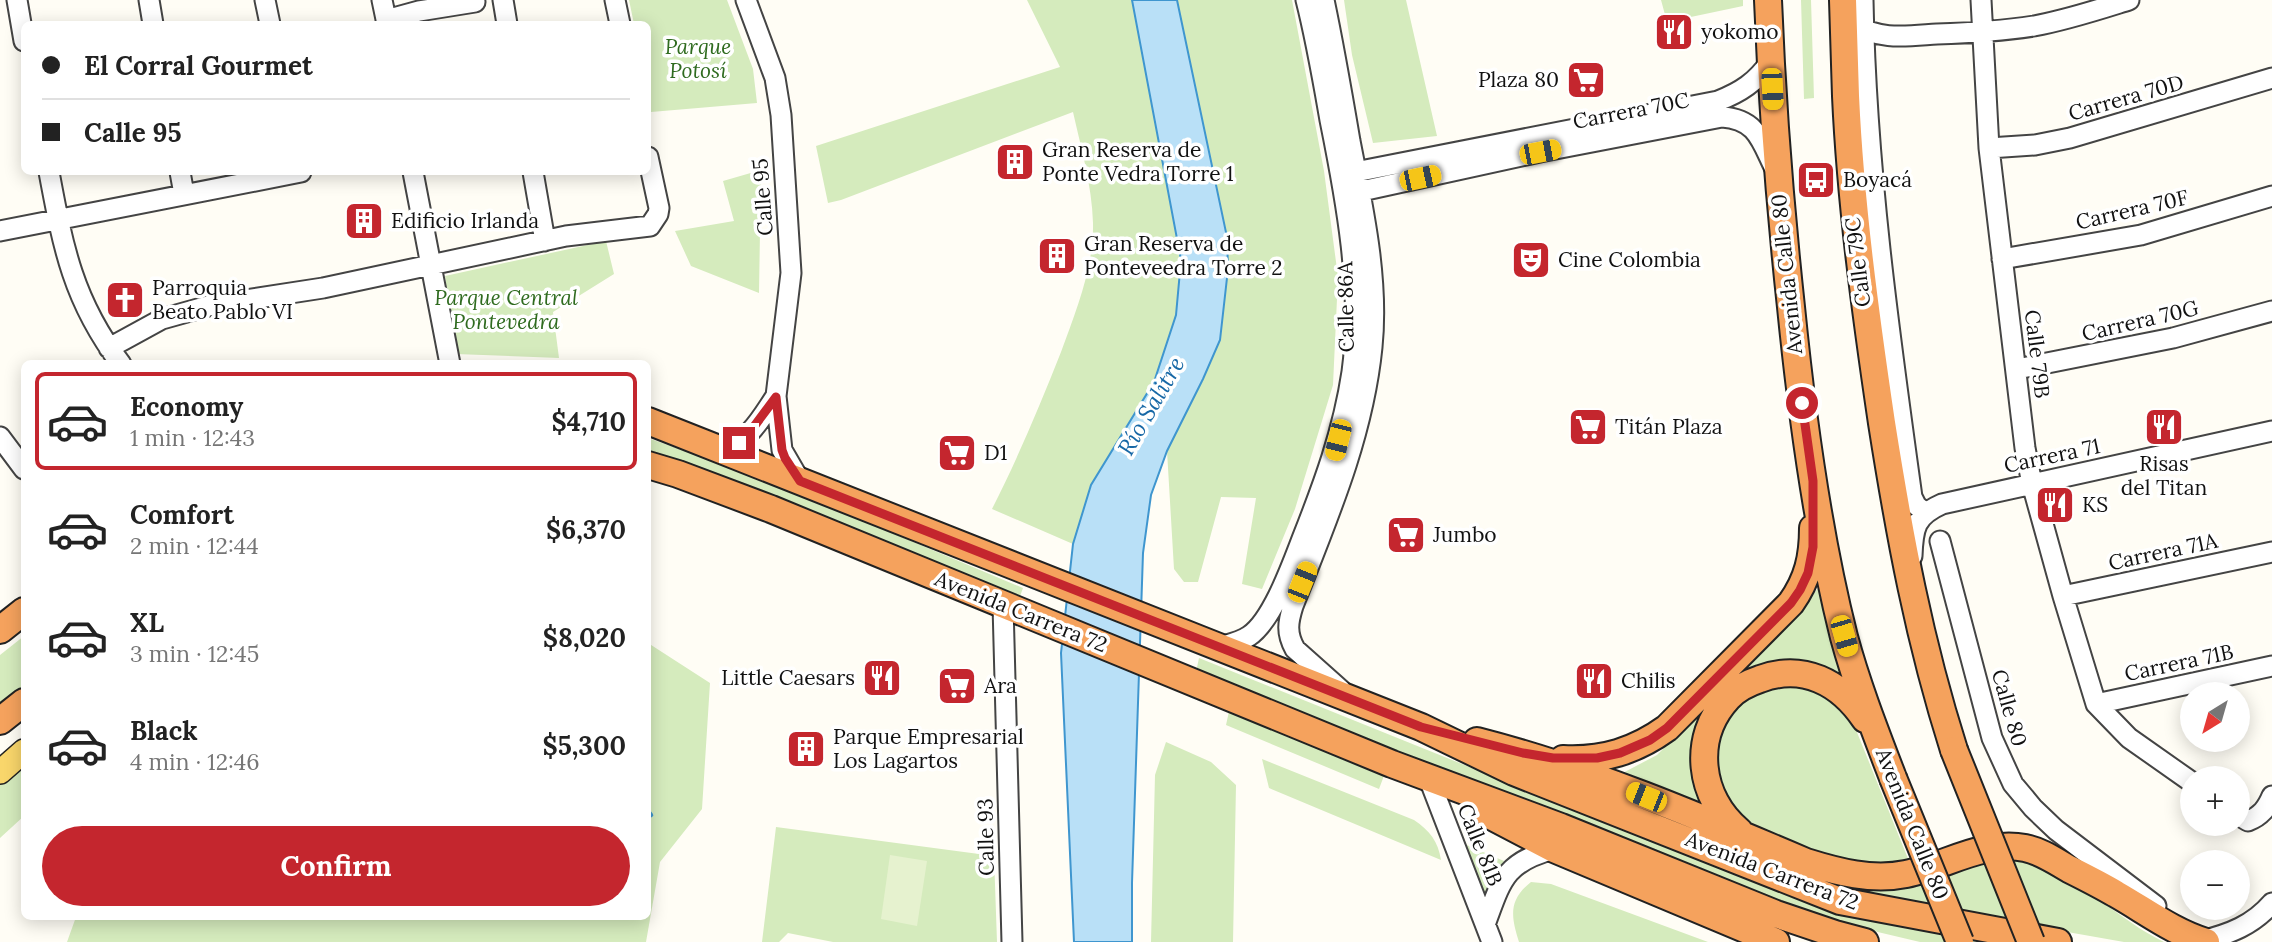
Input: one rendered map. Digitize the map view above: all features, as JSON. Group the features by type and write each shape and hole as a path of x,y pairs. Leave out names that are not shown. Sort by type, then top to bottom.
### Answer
{"highway":[{"name":"Avenida Calle 80","path":"1768,0 1776,172 1798,377 1813,481 1844,636 1853,669 1893,778 1960,942"},
{"path":"1853,11 1846,97 1856,221 1875,378 1899,531 1926,658 1954,750 2031,942"},
{"name":"Avenida Carrera 72","path":"651,422 1421,727 1514,772 1840,901 2058,942"},
{"name":"Avenida Carrera 72","path":"651,466 771,509 1392,764 1561,827 1776,914 1865,942"},
{"path":"1523,753 1553,758 1597,758 1636,748 1673,723 1791,603 1800,590 1808,573 1813,547 1813,481"},
{"path":"0,632 21,614"},
{"path":"0,632 21,622"},
{"path":"1746,836 1718,810 1705,779 1704,766 1707,736 1716,716 1728,698 1747,683 1774,673 1800,673 1828,682 1846,695 1879,741"},
{"path":"0,721 21,704"},
{"name":"Avenida Carrera 72","path":"1421,727 1523,753 1595,777 1831,870 1867,876 1907,874 1993,847 2036,851 2119,895 2157,920 2204,941"},
{"name":"Avenida Carrera 72","path":"1392,764 1554,849 1776,942"}],"main road":[{"path":"0,772 21,754"}],"street":[{"path":"17,0 21,23"},
{"path":"149,0 152,21"},
{"path":"265,0 269,21"},
{"path":"382,0 386,21"},
{"path":"503,0 506,21"},
{"path":"615,0 619,21"},
{"name":"Calle 95","path":"746,0 775,78 781,115 790,273 776,397 782,450 800,481"},
{"name":"Calle 86A","path":"1306,0 1350,183 1373,297 1371,359 1350,458 1293,606 1287,630 1295,649 1353,700"},
{"name":"Calle 86A","path":"1220,647 1251,635 1268,615 1293,563 1333,461 1348,400 1355,339 1350,183 1324,0"},
{"name":"Calle 79B","path":"1981,0 1989,148 2025,448 2032,484 2063,596 2096,704"},
{"path":"1853,11 1887,36 1982,32 2033,26 2071,18 2129,0"},
{"path":"389,21 419,11 475,2"},
{"name":"Calle 79C","path":"1853,11 1882,273 1912,497 1925,513"},
{"name":"Carrera 70C","path":"1350,183 1718,101 1750,85 1770,62"},
{"name":"Carrera 70D","path":"1989,148 2035,145 2070,138 2272,78"},
{"name":"Carrera 70C","path":"1350,183 1540,152 1722,117 1741,119 1749,125 1760,139 1776,172"},
{"path":"50,175 68,263 80,296 115,356 162,319 212,305 324,288 566,236 646,226 656,218 659,208 651,172"},
{"path":"181,175 184,194"},
{"path":"0,231 284,175"},
{"path":"414,175 449,360"},
{"path":"534,175 545,241"},
{"name":"Carrera 70F","path":"2002,260 2141,235 2272,196"},
{"name":"Carrera 70G","path":"2017,369 2173,338 2272,311"},
{"path":"721,450 739,443 747,436 776,397"},
{"name":"Carrera 71","path":"1925,513 1952,501 2271,433"},
{"path":"0,437 21,465"},
{"path":"1911,593 1914,528 1925,513"},
{"name":"Calle 80","path":"1940,541 1992,738 2013,784 2056,830 2204,941"},
{"name":"Carrera 71A","path":"2063,596 2272,552"},
{"name":"Calle 93","path":"1003,605 1012,942"},
{"name":"Carrera 71B","path":"2096,704 2272,666"},
{"path":"2096,704 2129,738 2180,774"},
{"name":"Calle 81B","path":"1431,785 1492,942"},
{"path":"2250,818 2258,817 2272,796"},
{"name":"Calle 81B","path":"1486,922 1495,896 1511,870 1524,858 1554,849"},
{"path":"2090,856 2119,895"},
{"path":"2204,941 2233,933 2248,925 2272,902"}],"green space":[{"name":"Parque Potosí","path":"629,0 727,0 753,69 757,103 651,112 651,21 633,21"},
{"path":"1027,0 1132,0 1181,260 1176,315 1154,382 1091,485 1073,544 992,509 1053,372 1078,305 1091,256 1091,195 1073,112 828,203 816,146 1060,67"},
{"path":"1177,0 1292,0 1324,171 1338,277 1333,385 1295,509 1262,589 1242,584 1256,498 1221,497 1198,582 1184,582 1174,569 1167,451 1220,340 1228,269 1227,237"},
{"path":"1344,0 1406,0 1437,136 1373,143 1352,55"},
{"path":"1661,0 1743,0 1743,6 1667,22"},
{"path":"1801,0 1811,0 1814,98 1804,99"},
{"path":"761,170 759,293 691,266 675,231 734,221 723,181"},
{"name":"Parque Central Pontevedra","path":"606,241 614,274 553,312 559,358 456,354 445,276"},
{"path":"651,439 766,480 1023,588 1019,599 651,456"},
{"path":"1819,587 1844,681 1817,666 1706,718 1710,813 1617,776 1657,755 1793,619"},
{"path":"21,638 21,690 0,707 0,655"},
{"path":"651,645 710,683 702,809 660,862 651,913"},
{"path":"1199,658 1524,789 2007,942 1920,942 1827,920 1783,906 1196,672"},
{"path":"1780,678 1826,688 1850,715 1909,861 1854,867 1745,826 1715,781 1718,725 1733,704"},
{"path":"1230,707 1385,773 1379,789 1226,725"},
{"path":"1166,742 1211,762 1236,785 1233,942 1151,942 1155,775"},
{"path":"1262,759 1414,820 1432,837 1441,860 1269,788"},
{"path":"21,764 21,819 0,838 0,783"},
{"path":"1626,800 1873,887 1909,885 1992,861 2030,863 2051,870 2070,881 2164,942 2124,942 1853,894"},
{"path":"776,827 994,856 997,942 833,942 788,933 779,942 762,942"},
{"path":"1462,843 1511,864 1487,908"},
{"path":"890,855 927,861 917,926 881,919"},
{"path":"1531,882 1551,884 1708,942 1519,942 1513,909 1518,895"},
{"path":"75,920 650,920 646,942 67,942"}],"water":[{"name":"Río Salitre","path":"1132,0 1177,0 1227,237 1228,269 1220,340 1167,451 1151,495 1143,553 1132,942 1074,942 1061,653 1073,544 1091,485 1154,382 1176,315 1181,260"}],"place":[{"name":"yokomo","path":"1674,32"},
{"name":"Plaza 80","path":"1586,80"},
{"name":"Gran Reserva de Ponte Vedra Torre 1","path":"1015,162"},
{"name":"Boyacá","path":"1816,180"},
{"name":"Edificio Irlanda","path":"364,221"},
{"name":"Gran Reserva de Ponteveedra Torre 2","path":"1057,256"},
{"name":"Cine Colombia","path":"1531,260"},
{"name":"Parroquia Beato Pablo VI","path":"125,300"},
{"name":"Titán Plaza","path":"1588,427"},
{"name":"Risas del Titan","path":"2164,427"},
{"name":"D1","path":"957,453"},
{"name":"KS","path":"2055,505"},
{"name":"Jumbo","path":"1406,535"},
{"name":"Little Caesars","path":"882,678"},
{"name":"Chilis","path":"1594,681"},
{"name":"Ara","path":"957,686"},
{"name":"Parque Empresarial Los Lagartos","path":"806,749"}],"route":[{"path":"739,443 776,397 782,450 800,481 1421,727 1523,753 1579,760 1636,748 1667,728 1791,603 1800,590 1808,573 1813,547 1813,481 1802,403"}]}
